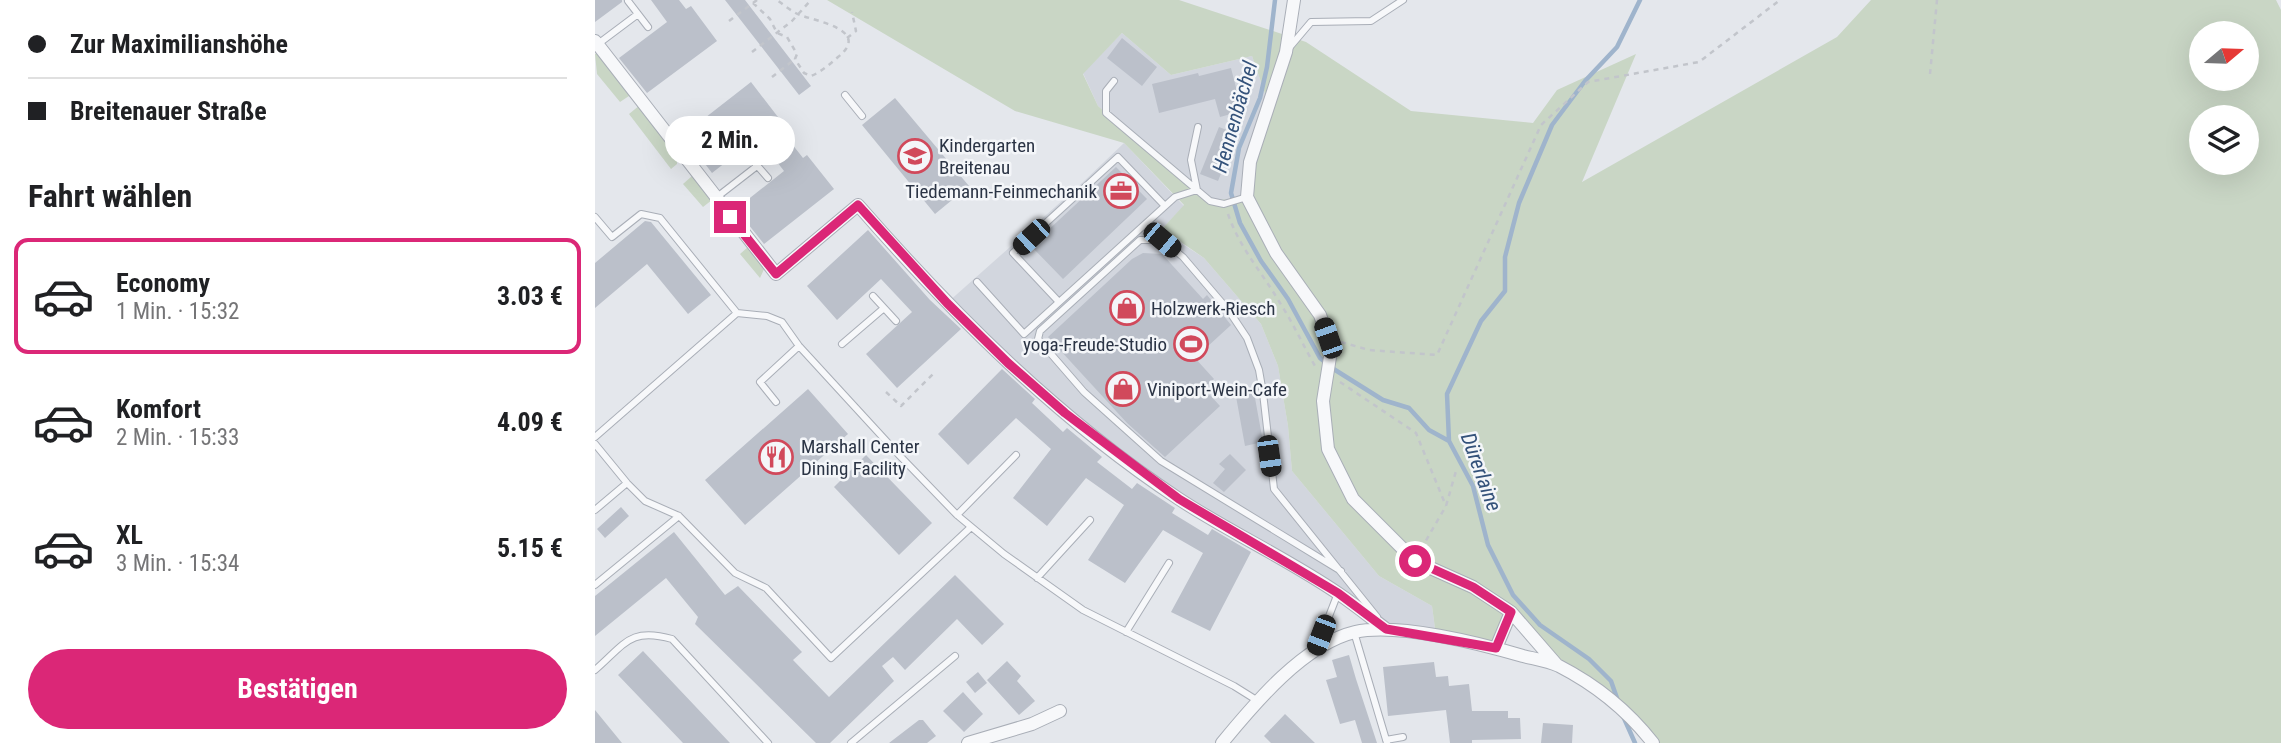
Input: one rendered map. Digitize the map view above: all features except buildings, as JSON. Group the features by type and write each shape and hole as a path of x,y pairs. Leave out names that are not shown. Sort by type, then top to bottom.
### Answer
{"street":[{"path":"1294,0 1286,52 1250,162 1244,198 1276,253 1320,316 1328,338 1330,357 1323,401 1328,449 1353,499 1415,561 1473,587 1511,612 1557,665"},
{"path":"596,43 776,274 858,205 947,303 1008,363 1065,413 1179,499 1338,593 1386,629"},
{"path":"1496,648 1511,612"},
{"path":"1222,743 1258,701 1316,649 1355,632 1386,629 1496,648 1557,665 1601,692 1634,719 1653,743"},
{"path":"968,743 1032,724 1060,711"}],"lane":[{"path":"1286,52 1311,22 1371,21 1403,0"},
{"path":"628,1 648,27"},
{"path":"596,43 638,14"},
{"path":"1114,81 1105,91 1106,113 1210,201 1224,204 1244,198"},
{"path":"845,95 862,116"},
{"path":"1197,190 1191,160 1198,127"},
{"path":"747,154 768,178"},
{"path":"1059,302 1013,253 1118,157 1165,206"},
{"path":"715,198 757,166"},
{"path":"977,282 1024,334 1175,197 1197,190"},
{"path":"595,217 612,237 641,214 660,218 737,313 767,316 782,322 799,346 970,528 1083,610 1234,686 1258,701"},
{"path":"1341,571 1161,461 1084,392 1038,339 1040,331 1140,240 1162,240 1183,257 1229,311 1247,338 1259,370 1274,489 1341,571 1386,629"},
{"path":"873,296 896,321"},
{"path":"842,344 884,308"},
{"path":"595,437 737,313"},
{"path":"776,402 760,382 799,346"},
{"path":"595,444 627,483 645,500 679,516 735,573 766,588 831,658 970,528"},
{"path":"957,515 1016,455"},
{"path":"595,510 627,483"},
{"path":"595,586 679,516"},
{"path":"1037,578 1090,520"},
{"path":"1126,632 1169,562"},
{"path":"1316,649 1338,593"},
{"path":"1355,632 1387,742 1402,737"},
{"path":"595,670 635,636 652,634 672,639 768,743"},
{"path":"851,743 955,656"}],"path":[{"path":"777,0 798,14 833,24 847,38 848,44 842,54 816,74 811,76 804,73 795,60"},
{"path":"753,52 811,0"},
{"path":"1328,338 1369,350 1437,355 1541,125 1588,82 1699,62 1780,0"},
{"path":"1930,74 1937,0"},
{"path":"729,21 755,1 770,19 777,33 787,37 797,54 795,60 772,77"},
{"path":"847,38 856,31 852,12"},
{"path":"1224,204 1233,228 1255,269 1280,302 1315,366"},
{"path":"886,392 901,406 935,372"},
{"path":"1328,374 1416,433 1446,506"},
{"path":"1415,561 1446,506 1456,471"}],"shaded area":[{"path":"1122,33 1171,75 1252,56 1269,105 1247,197 1210,201 1098,106 1083,73"},
{"path":"1124,143 1184,206 1161,230 1204,258 1261,324 1278,366 1292,471 1379,576 1432,606 1436,636 1386,629 1123,459 947,303"}],"green space":[{"path":"827,0 1179,0 1306,42 1411,111 1533,123 1557,90 1636,54 1582,182 1837,37 1871,0 2276,0 2281,10 2281,743 1651,743 1650,738 1557,665 1512,613 1496,648 1436,636 1432,606 1379,576 1292,471 1278,366 1261,324 1204,258 1162,229 1184,205 1124,143 1015,111","holes":["1122,33 1171,75 1252,56 1269,105 1247,197 1210,201 1098,106 1083,74"]},
{"path":"601,52 632,94 620,102 597,74 595,54"},
{"path":"640,105 677,159 677,164 671,169 629,114"},
{"path":"692,176 712,200 703,207 683,184"},
{"path":"748,247 765,267 760,278 740,254"}],"waterway":[{"name":"Hennenbächel","path":"1275,0 1267,67 1260,98 1239,148 1231,193 1240,223 1261,261 1288,299 1320,358 1325,362"},
{"name":"Dürerlaine","path":"1618,701 1611,681 1589,659 1540,625 1513,595 1488,545 1473,486 1449,441 1447,394 1481,321 1505,291 1505,257 1519,203 1552,125 1585,81 1617,47 1640,0"},
{"name":"Hennenbächel","path":"1332,368 1383,400 1409,408 1429,430 1449,441"},
{"name":"Dürerlaine","path":"1623,716 1635,743"}],"place":[{"name":"Kindergarten Breitenau","path":"915,156"},
{"name":"Tiedemann-Feinmechanik","path":"1121,191"},
{"name":"Holzwerk-Riesch","path":"1127,308"},
{"name":"yoga-Freude-Studio","path":"1191,344"},
{"name":"Viniport-Wein-Cafe","path":"1123,389"},
{"name":"Marshall Center Dining Facility","path":"776,457"}],"route":[{"path":"730,217 776,274 858,205 947,303 1008,363 1065,413 1179,499 1338,593 1386,629 1496,648 1511,612 1473,587 1415,561"}]}
